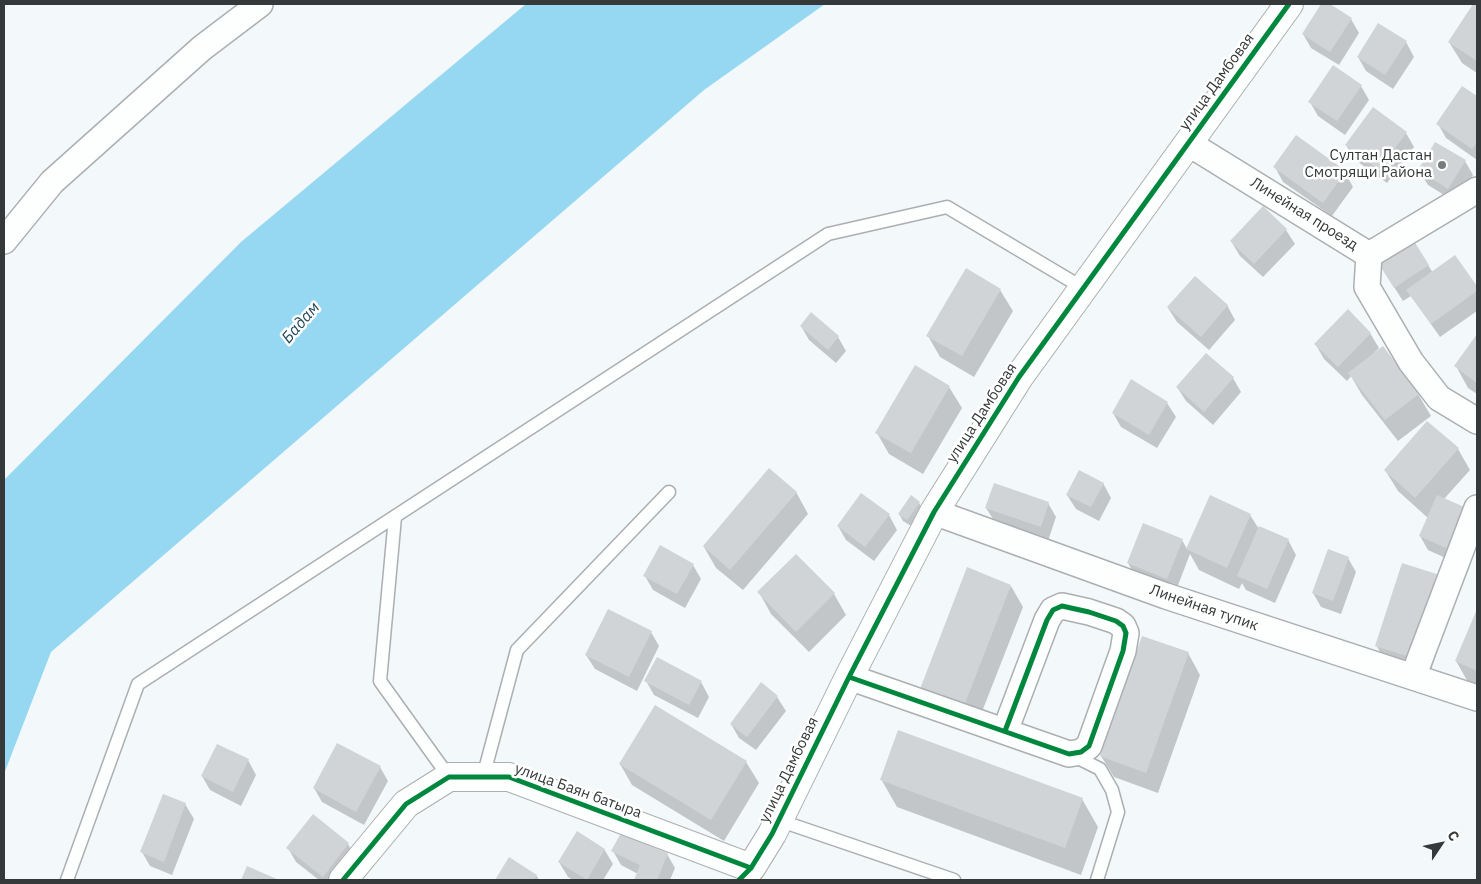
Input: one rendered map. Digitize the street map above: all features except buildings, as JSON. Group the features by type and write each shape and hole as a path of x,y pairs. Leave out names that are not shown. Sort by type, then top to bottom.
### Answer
{"street":[{"path":"4,241 52,182 202,48 260,4"},
{"name":"улица Дамбовая","path":"745,874 765,847 849,677 934,512 1019,377 1289,4"},
{"name":"Линейная проезд","path":"1188,143 1369,255 1367,287 1411,362 1439,398 1477,421"},
{"path":"1369,255 1477,190"},
{"path":"1413,677 1477,508"},
{"name":"Линейная тупик","path":"934,512 1166,596 1477,698"},
{"path":"849,677 1070,754 1081,752 1089,746 1123,651 1126,633 1123,626 1116,621 1089,612 1062,606 1053,610 1047,620 1005,731"},
{"path":"343,880 406,804 449,777"},
{"name":"улица Баян батыра","path":"449,777 510,777 745,874"}],"lane":[{"path":"67,880 138,684 828,234 947,207 1083,288"},
{"path":"483,777 517,650 669,492"},
{"path":"395,517 380,681 449,777"},
{"path":"1070,754 1100,769 1112,790 1118,812 1097,880"},
{"path":"778,820 954,880"}],"water":[{"name":"Бадам","path":"526,4 825,4 704,90 51,652 4,774 4,480 241,242"}],"cycle path":[{"path":"739,880 751,868 772,834 849,677 934,512 1019,377 1289,4"},
{"path":"849,677 1069,754 1081,752 1089,746 1123,651 1126,633 1123,626 1116,621 1089,612 1062,606 1053,610 1047,620 1005,731"},
{"path":"343,880 406,804 449,777 509,777 751,868"}],"place":[{"name":"Султан Дастан Смотрящи Района","path":"1442,165"}]}
